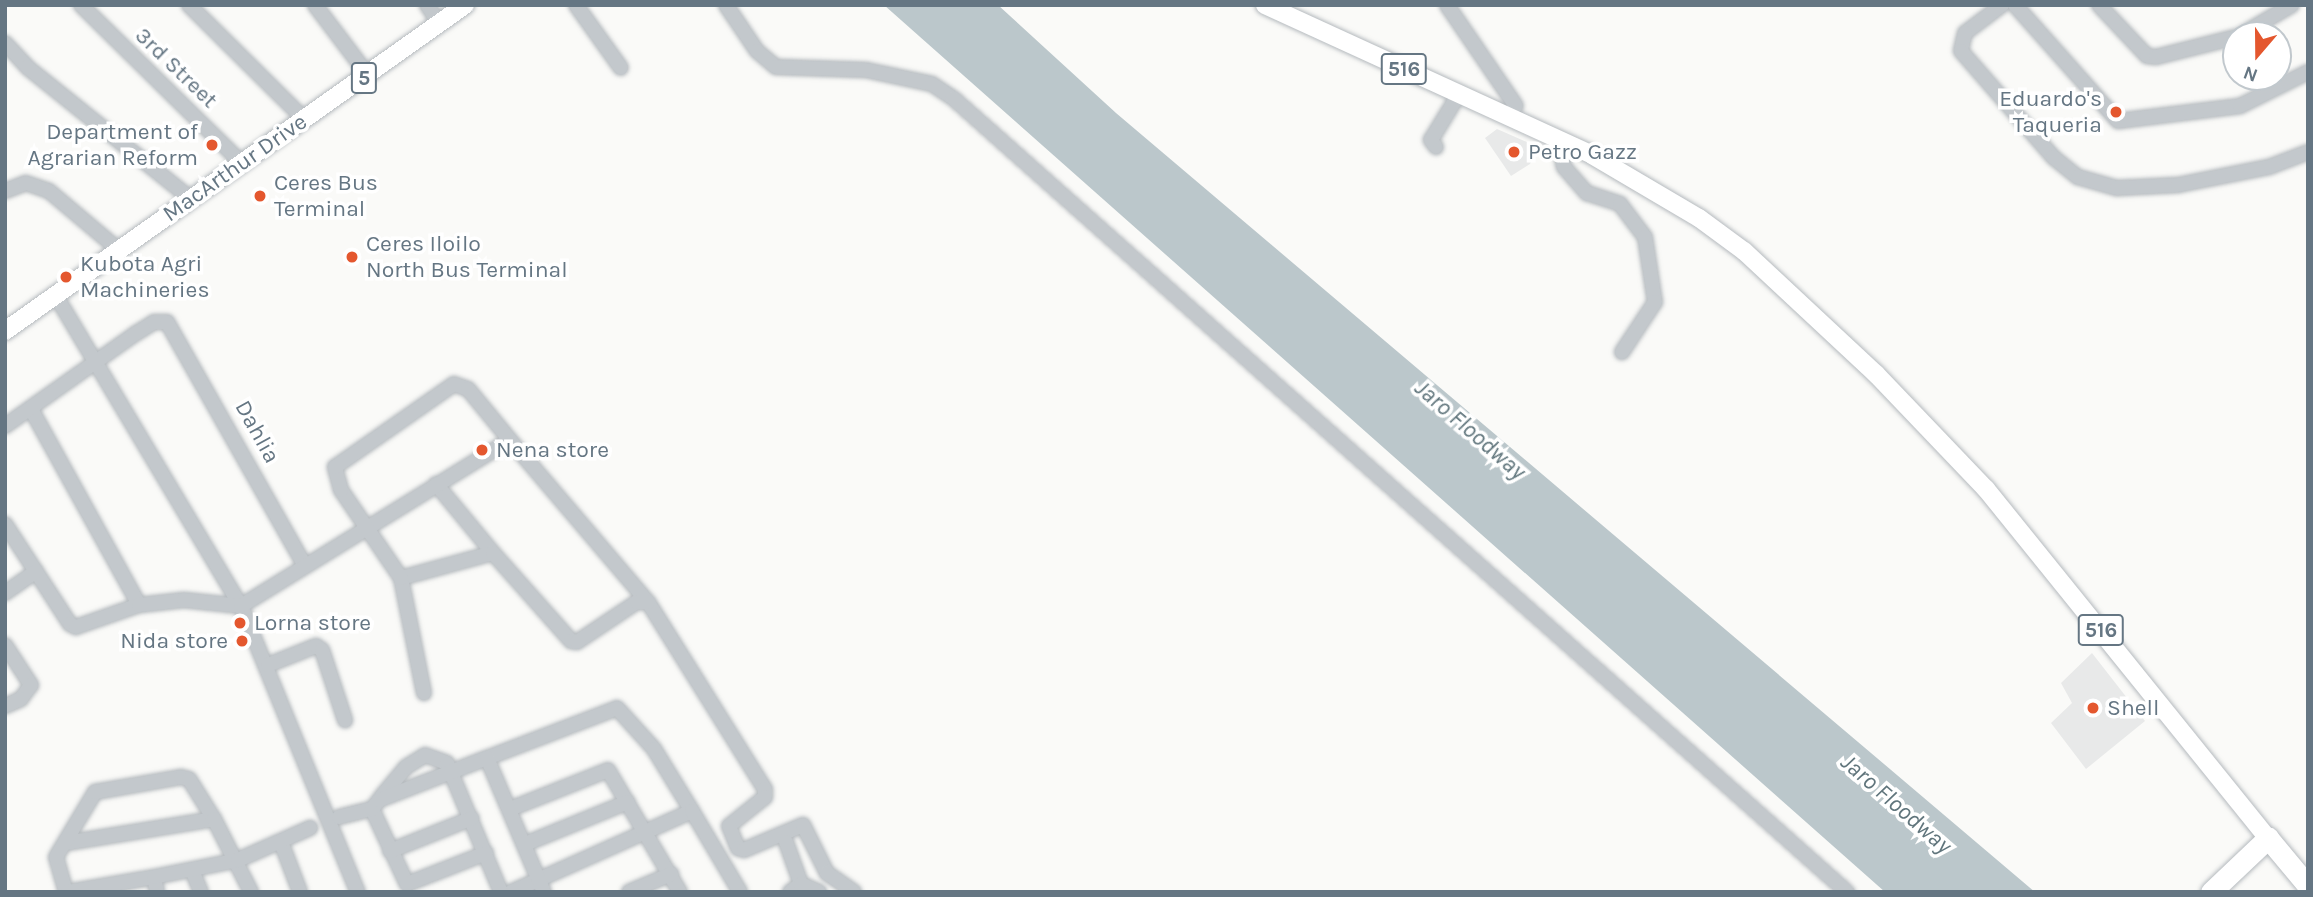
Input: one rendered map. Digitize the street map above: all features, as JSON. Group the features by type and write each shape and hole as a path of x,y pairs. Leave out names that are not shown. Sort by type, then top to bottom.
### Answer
{"highway":[{"name":"516","path":"2268,838 2308,886"},
{"path":"2211,892 2268,838"}],"main road":[{"name":"MacArthur Drive","path":"5,331 465,5"},
{"name":"516","path":"1265,5 1545,131 1699,218 1784,286 1876,374 1986,489 2268,838"},
{"path":"1516,106 1545,131 1561,152"}],"street":[{"name":"3rd Street","path":"81,5 242,163"},
{"path":"189,5 304,119"},
{"path":"315,5 368,75"},
{"path":"427,5 440,24"},
{"path":"576,5 621,68"},
{"path":"726,5 757,51 776,67 866,70 932,83 953,98 1847,892"},
{"path":"1447,5 1516,106"},
{"path":"2002,5 1965,33 1961,51 2053,157 2078,177 2117,188 2178,185 2269,167 2308,152"},
{"path":"2015,5 2118,121 2168,118 2240,106 2308,72"},
{"path":"2099,5 2147,56 2222,40"},
{"path":"2264,21 2292,5"},
{"path":"5,43 27,67 191,199"},
{"path":"1436,147 1431,140 1459,94"},
{"path":"1561,152 1564,167 1587,193 1620,204 1645,237 1655,302 1622,352"},
{"path":"5,191 15,185 36,185 120,251"},
{"path":"56,296 98,359 192,528 241,606 268,665 358,892"},
{"name":"Dahlia","path":"98,359 155,322 167,321 305,566"},
{"path":"5,426 98,359"},
{"path":"424,694 401,578 341,490 335,467 434,395 461,385 648,602 765,789 765,797 729,826 738,848 744,850 803,825 827,873 854,892"},
{"path":"31,409 139,605"},
{"path":"5,524 76,627 139,605 184,600 241,606 510,440"},
{"path":"436,484 571,641 585,641 637,602 648,602"},
{"path":"401,578 493,553"},
{"path":"5,593 36,570"},
{"path":"5,645 31,685 21,699 5,706"},
{"path":"268,665 316,646 322,650 345,720"},
{"path":"330,824 452,772 617,708 654,749 740,892"},
{"path":"375,804 406,766 425,755 439,757 452,772 501,892"},
{"path":"488,758 542,887"},
{"path":"510,809 608,770 680,892"},
{"path":"251,892 238,860 214,820 189,779 181,777 95,793 56,857 67,892 113,888 238,860 310,828"},
{"path":"525,844 628,802"},
{"path":"375,804 390,851 407,884 486,853"},
{"path":"512,892 542,887 692,811"},
{"path":"390,851 472,818"},
{"path":"66,843 214,820"},
{"path":"330,824 349,892"},
{"path":"281,842 299,892"},
{"path":"786,842 795,888 819,892"},
{"path":"192,870 201,892"},
{"path":"629,892 671,874"},
{"path":"154,877 158,892"}],"shaded area":[{"path":"1497,129 1538,147 1530,164 1511,176 1485,138"},
{"path":"2092,653 2145,721 2086,769 2051,723 2072,703 2061,683"}],"water":[{"name":"Jaro Floodway","path":"884,5 998,5 1116,113 2035,892 1885,892"}],"place":[{"name":"Eduardo's Taqueria","path":"2116,112"},
{"name":"Department of Agrarian Reform","path":"212,145"},
{"name":"Petro Gazz","path":"1514,152"},
{"name":"Ceres Bus Terminal","path":"260,196"},
{"name":"Ceres Iloilo North Bus Terminal","path":"352,257"},
{"name":"Kubota Agri Machineries","path":"66,277"},
{"name":"Nena store","path":"482,450"},
{"name":"Lorna store","path":"240,623"},
{"name":"Nida store","path":"242,641"},
{"name":"Shell","path":"2093,708"}]}
